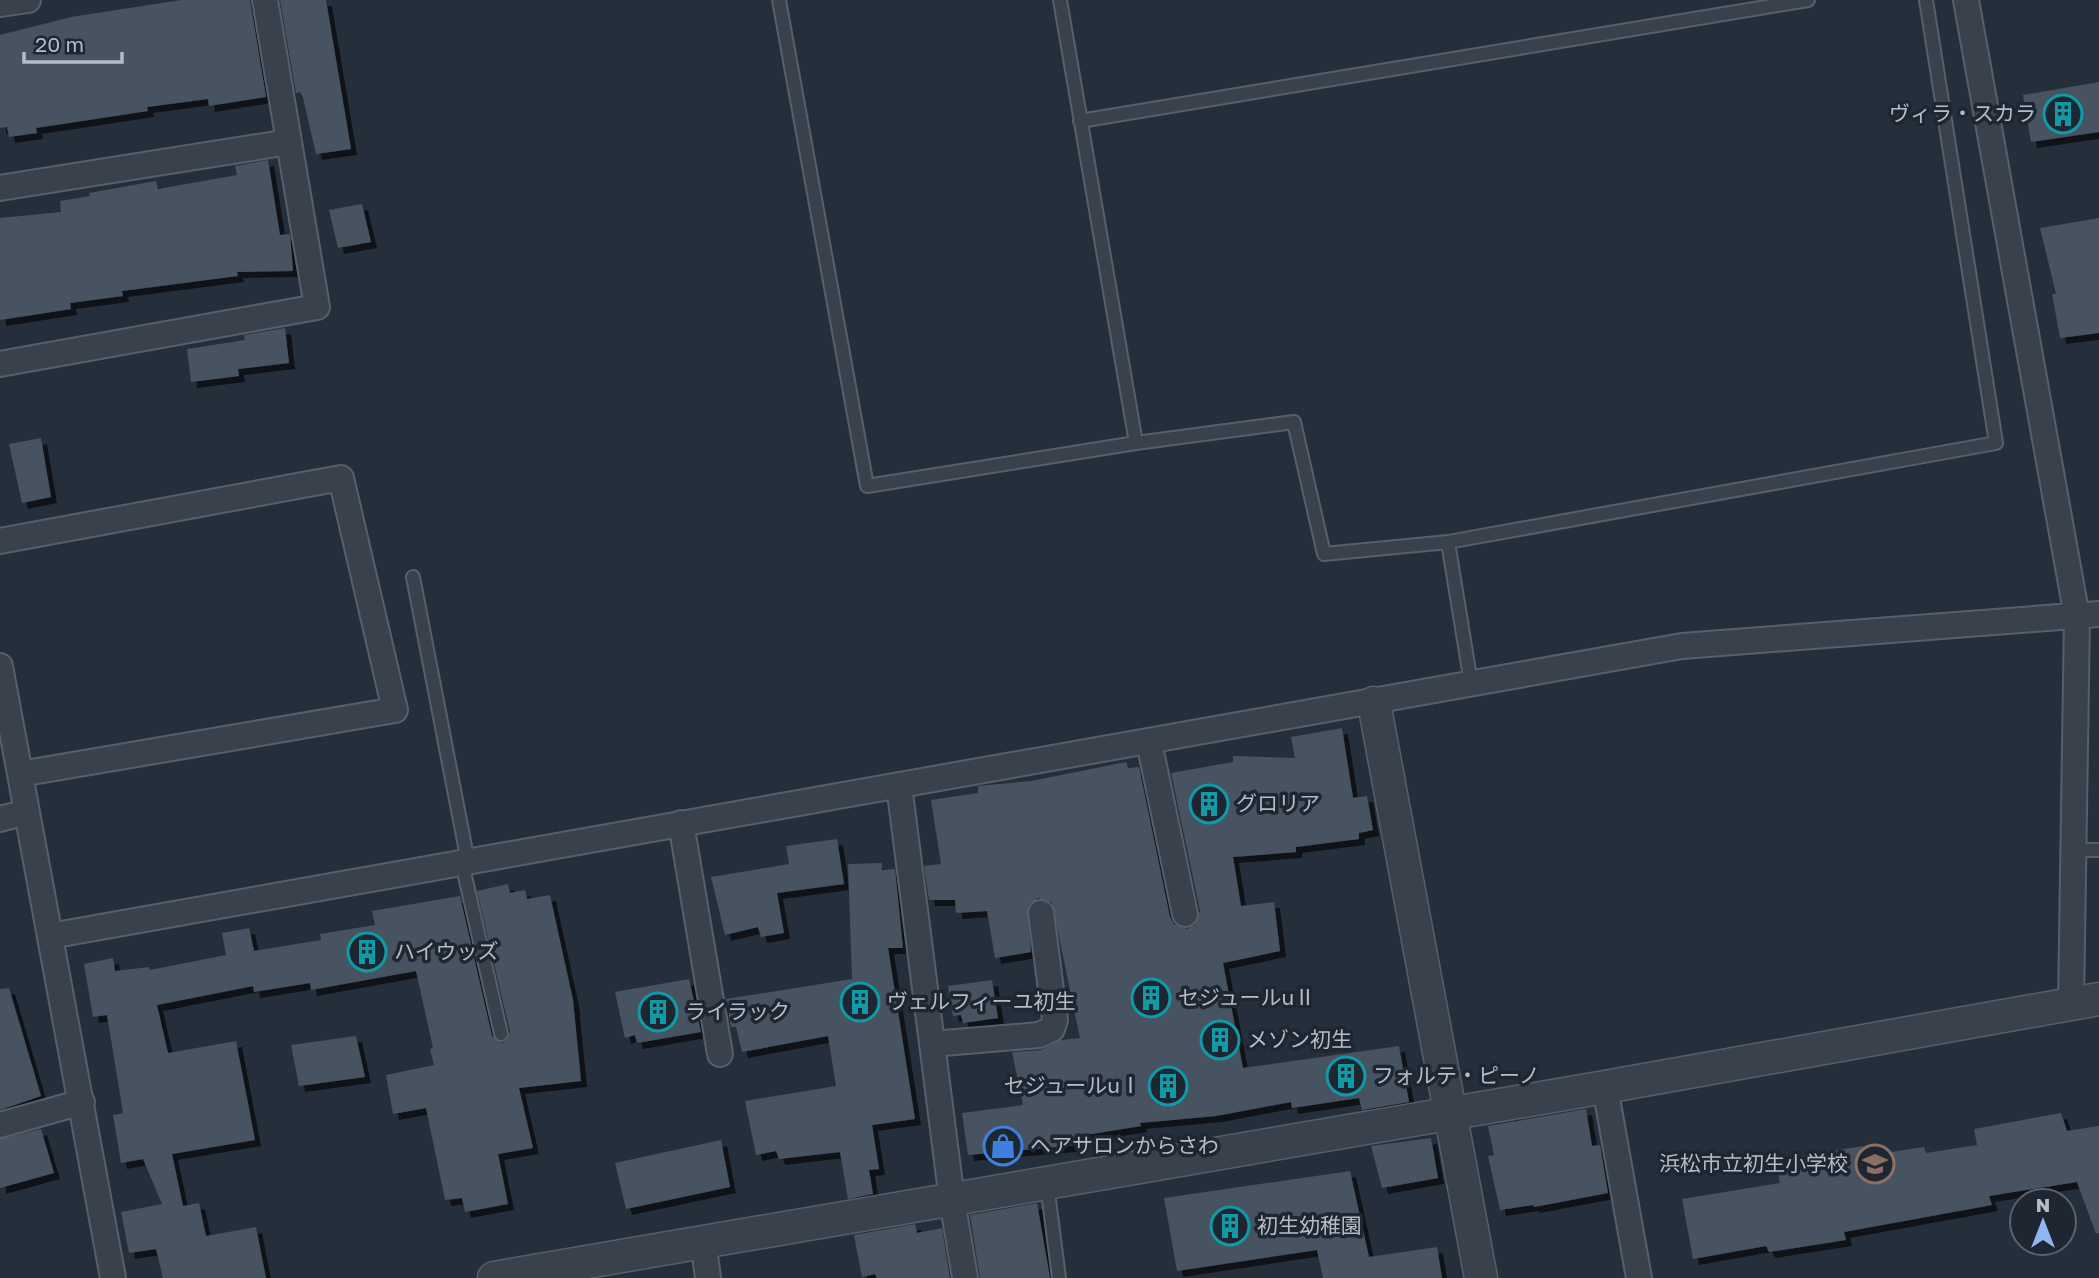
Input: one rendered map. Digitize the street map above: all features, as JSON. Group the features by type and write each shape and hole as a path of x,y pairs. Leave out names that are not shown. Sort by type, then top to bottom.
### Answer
{"street":[{"path":"0,4 27,0"},
{"path":"0,364 317,307 265,0"},
{"path":"508,1277 2085,1001 2073,850 2088,615 1967,0"},
{"path":"0,188 289,142"},
{"path":"0,541 341,478 395,710 20,774"},
{"path":"50,936 1374,703 1682,646 2088,615"},
{"path":"0,666 113,1278"},
{"path":"1374,703 1481,1278"},
{"path":"1149,742 1185,914"},
{"path":"899,785 952,1200 965,1278"},
{"path":"0,819 27,812"},
{"path":"681,823 720,1054"},
{"path":"932,1044 1039,1035 1052,1029 1055,1020 1041,913"},
{"path":"1605,1087 1639,1278"},
{"path":"0,1125 82,1102"},
{"path":"703,1241 708,1278"}],"lane":[{"path":"779,0 867,486 1136,443 1294,422 1324,554 1448,542 1996,443 1926,0"},
{"path":"1060,0 1123,351 1136,443"},
{"path":"1080,121 1808,0"},
{"path":"1448,542 1471,683"},
{"path":"413,577 465,862 501,1034"},
{"path":"2073,850 2099,850"},
{"path":"1047,1183 1059,1278"}],"building":[{"path":"181,0 250,0 266,97 209,106 208,99 147,107 148,111 36,128 37,133 9,137 7,127 0,128 0,35 71,17"},
{"path":"280,0 326,0 351,149 316,154 303,98 300,92 296,93"},
{"name":"ヴィラ・スカラ","path":"2099,82 2099,132 2031,142 2023,95"},
{"path":"268,160 280,235 290,234 293,271 237,272 238,276 122,291 123,296 70,303 71,309 0,320 0,218 61,212 60,201 90,196 89,193 156,181 158,189 237,175 235,166"},
{"path":"362,204 371,242 338,248 329,210"},
{"path":"2099,218 2099,333 2060,338 2052,294 2056,294 2040,228"},
{"path":"285,328 289,363 238,369 239,376 191,382 187,349 245,340 244,335"},
{"path":"41,438 51,497 22,503 9,444"},
{"path":"1342,728 1353,798 1367,796 1373,830 1359,833 1359,839 1296,847 1296,852 1233,857 1241,906 1274,902 1280,951 1223,963 1243,1068 1399,1046 1409,1102 1362,1110 1359,1098 1292,1108 1291,1102 1216,1116 1140,1123 1141,1126 1080,1136 1081,1145 968,1155 962,1113 1023,1105 1012,1052 1041,1050 1061,1040 1080,1038 1052,903 1038,898 1028,907 1031,952 995,958 987,911 956,913 955,900 929,900 924,866 941,864 931,800 978,793 978,786 1031,781 1126,762 1128,768 1139,767 1170,917 1174,924 1187,929 1195,925 1200,911 1171,773 1233,762 1233,756 1295,758 1291,737"},
{"path":"837,839 844,884 777,893 784,933 761,937 758,927 725,935 711,877 789,864 786,846"},
{"path":"882,863 882,870 895,869 903,948 888,948 915,1119 872,1125 879,1169 869,1170 873,1194 848,1199 840,1152 779,1159 776,1151 756,1155 745,1101 836,1086 828,1036 742,1052 736,1027 731,1027 726,999 852,979 848,864"},
{"path":"508,884 510,893 525,890 527,899 550,895 573,1000 581,1081 519,1088 533,1148 498,1154 508,1204 465,1212 462,1198 445,1200 426,1108 393,1114 386,1075 434,1065 430,1049 433,1048 416,971 311,990 310,983 254,992 253,986 157,1005 168,1053 236,1041 255,1140 172,1154 183,1206 199,1203 206,1236 256,1227 266,1278 163,1278 156,1249 129,1253 121,1212 162,1204 143,1159 121,1163 113,1115 123,1113 107,1015 93,1017 84,964 113,958 115,971 149,967 150,970 226,955 222,933 249,928 254,951 321,940 320,934 375,925 372,911 460,896 492,1036 502,1043 507,1040 510,1032 477,891"},
{"name":"ライラック","path":"689,979 701,1032 637,1043 635,1035 625,1038 615,992"},
{"path":"992,980 998,1018 963,1023 961,1015 953,1016 948,986"},
{"path":"9,988 41,1096 0,1110 0,989"},
{"path":"356,1036 365,1077 299,1086 291,1045"},
{"path":"1586,1109 1592,1146 1600,1145 1608,1193 1534,1207 1500,1210 1488,1156 1494,1155 1488,1126"},
{"path":"2061,1113 2067,1131 2099,1126 2099,1233 2096,1234 2077,1182 2046,1187 2008,1187 2008,1193 1989,1196 1992,1205 1844,1232 1846,1240 1769,1252 1766,1246 1693,1259 1682,1199 1780,1183 1775,1160 1863,1146 1864,1156 1924,1147 1926,1153 1977,1145 1974,1129"},
{"path":"41,1129 54,1173 0,1188 0,1139"},
{"path":"1431,1138 1438,1178 1382,1188 1371,1146"},
{"path":"721,1140 730,1187 626,1209 615,1163"},
{"path":"1350,1171 1369,1257 1437,1247 1442,1278 1323,1278 1317,1250 1177,1271 1164,1198"},
{"path":"1037,1203 1050,1278 980,1278 970,1215"},
{"path":"915,1224 917,1233 942,1228 950,1278 877,1278 875,1274 862,1277 854,1235"}],"place":[{"name":"ヴィラ・スカラ","path":"2063,114"},
{"name":"グロリア","path":"1209,804"},
{"name":"ハイウッズ","path":"367,952"},
{"name":"セジュールuⅡ","path":"1151,998"},
{"name":"ヴェルフィーユ初生","path":"860,1002"},
{"name":"ライラック","path":"658,1012"},
{"name":"メゾン初生","path":"1220,1040"},
{"name":"フォルテ・ピーノ","path":"1346,1076"},
{"name":"セジュールuⅠ","path":"1168,1086"},
{"name":"ヘアサロンからさわ","path":"1003,1146"},
{"name":"浜松市立初生小学校","path":"1875,1164"},
{"name":"初生幼稚園","path":"1230,1226"}]}
